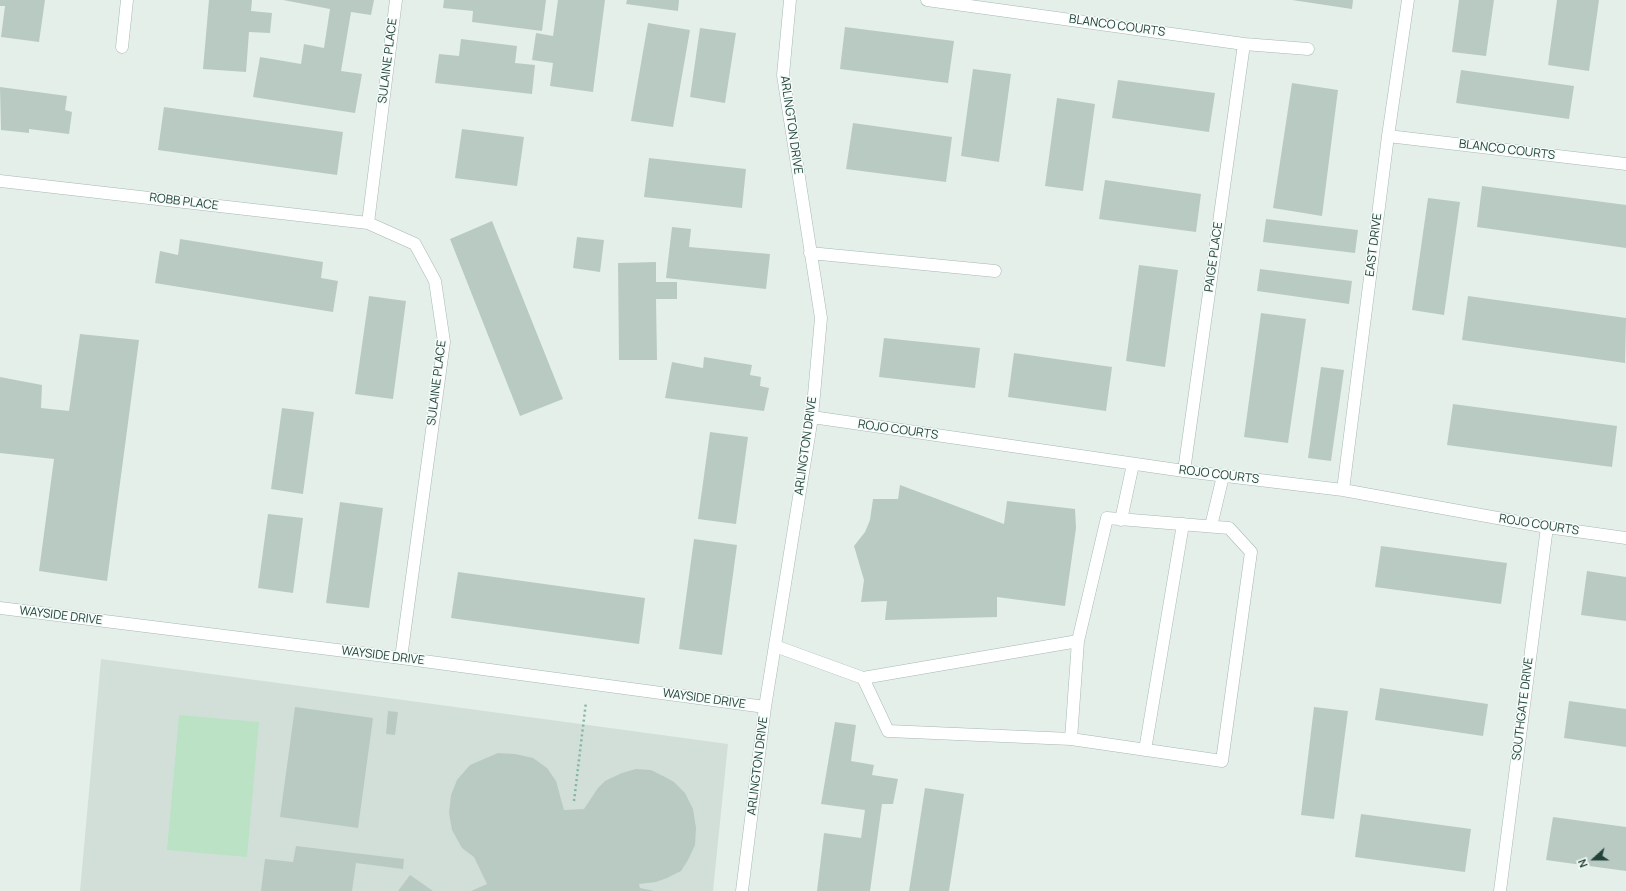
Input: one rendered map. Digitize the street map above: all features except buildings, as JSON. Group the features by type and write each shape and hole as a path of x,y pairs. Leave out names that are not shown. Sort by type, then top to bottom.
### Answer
{"street":[{"path":"122,47 127,0"},
{"name":"SULAINE PLACE","path":"396,0 368,223 415,244 435,281 444,342 401,658"},
{"name":"ARLINGTON DRIVE","path":"742,891 765,707 812,417 820,318 783,75 790,0"},
{"name":"BLANCO COURTS","path":"927,0 1244,44 1308,49"},
{"name":"EAST DRIVE","path":"1343,490 1388,136 1408,0"},
{"name":"PAIGE PLACE","path":"1184,471 1244,44"},
{"name":"BLANCO COURTS","path":"1388,136 1626,164"},
{"name":"ROBB PLACE","path":"0,181 368,223"},
{"path":"810,253 995,271"},
{"name":"ROJO COURTS","path":"812,417 1133,464 1343,490 1547,527 1626,538"},
{"path":"1121,520 1133,464"},
{"path":"1211,526 1223,476"},
{"path":"863,678 888,731 1071,740 1222,761 1250,552 1229,528 1107,518 1078,641 1071,740"},
{"path":"1145,750 1183,524"},
{"name":"SOUTHGATE DRIVE","path":"1500,891 1547,527"},
{"name":"WAYSIDE DRIVE","path":"0,608 401,658 765,707"},
{"path":"775,646 863,678 1078,641"}],"path":[{"path":"574,801 588,683"}],"shaded area":[{"path":"101,659 728,744 713,891 80,891"}],"green space":[{"path":"179,715 259,722 247,857 167,850"}]}
